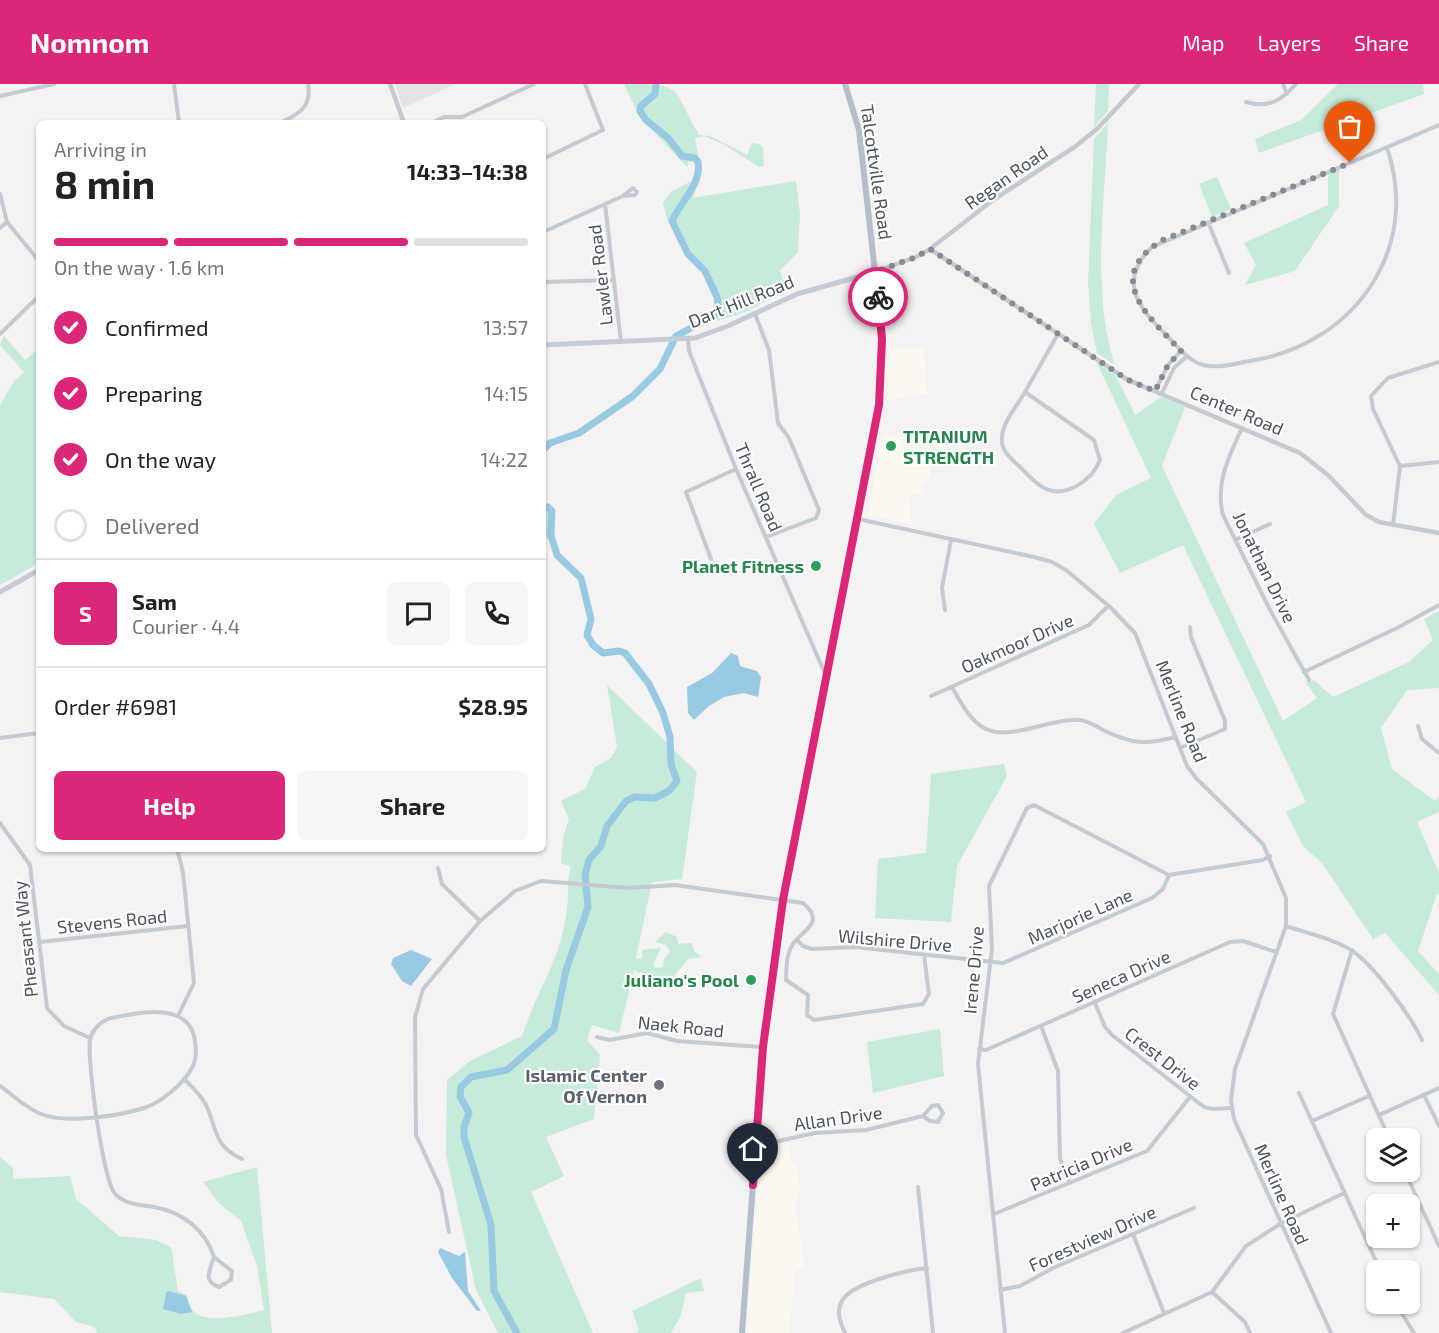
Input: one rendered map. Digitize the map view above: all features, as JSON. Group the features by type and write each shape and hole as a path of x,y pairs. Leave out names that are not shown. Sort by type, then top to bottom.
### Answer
{"main road":[{"name":"Talcottville Road","path":"742,1333 763,1047 783,900 879,405 882,339 875,272 859,130 845,84"},
{"name":"Dart Hill Road","path":"546,345 688,339 721,329 797,294 875,272"},
{"path":"0,592 36,572"}],"street":[{"path":"0,96 54,84"},
{"path":"174,84 179,120"},
{"path":"285,120 304,109 308,101 308,84"},
{"path":"390,84 403,120"},
{"path":"438,120 444,117 462,117 534,84"},
{"path":"546,158 603,130 585,84"},
{"name":"Regan Road","path":"875,272 916,257 930,249 993,200 1091,135 1138,84"},
{"path":"1283,84 1287,94"},
{"path":"1246,102 1270,104 1287,94 1296,84"},
{"path":"1387,148 1395,174 1396,196 1393,240 1386,260 1373,283 1356,303 1306,345 1274,357 1209,366 1186,357 1140,308 1134,288 1134,277 1140,260 1152,247 1439,125"},
{"path":"0,194 7,222 36,257"},
{"path":"546,231 623,196"},
{"name":"Lawler Road","path":"605,204 621,342"},
{"path":"0,228 7,222"},
{"path":"1208,222 1229,273"},
{"name":"Center Road","path":"930,249 1128,380 1300,453 1328,475 1366,515 1393,525 1439,533"},
{"path":"546,282 614,280"},
{"path":"0,334 36,299"},
{"path":"755,314 769,350 778,423 789,438 819,510 816,518 766,537"},
{"path":"1025,392 1094,440 1100,460 1090,478 1067,490 1051,491 1036,482 1005,452 1002,445 1004,429 1025,392 1059,333"},
{"name":"Thrall Road","path":"688,339 688,351 736,469 826,676"},
{"path":"1155,391 1168,365 1181,351"},
{"path":"1162,393 1174,368 1186,357"},
{"path":"1393,525 1400,466 1373,409 1371,396 1388,378 1439,362"},
{"name":"Jonathan Drive","path":"1243,427 1221,478 1223,515 1309,680"},
{"path":"1400,466 1439,462"},
{"path":"711,559 686,492 736,469"},
{"name":"Merline Road","path":"858,519 1052,562 1066,570 1129,625 1140,642 1187,766 1196,778 1249,828 1270,856 1286,898 1286,926 1235,1069 1232,1108 1234,1119 1280,1224 1331,1333"},
{"path":"1235,540 1270,525"},
{"path":"945,610 942,588 951,540"},
{"path":"1304,672 1397,628 1439,605"},
{"name":"Oakmoor Drive","path":"931,696 1089,625 1108,606"},
{"path":"1180,748 1226,729 1225,721 1191,637 1190,627"},
{"path":"952,687 977,725 998,734 1012,734 1073,719 1084,720 1136,744 1156,743 1175,737"},
{"path":"1418,726 1422,739 1439,753"},
{"path":"0,738 36,733"},
{"name":"Irene Drive","path":"1005,1333 978,1064 992,939 989,886 1030,805 1169,875"},
{"name":"Pheasant Way","path":"0,824 30,865 47,1008 64,1026 90,1038"},
{"path":"178,852 183,872 194,983 178,1016"},
{"path":"1169,875 1263,860 1270,856"},
{"path":"438,868 442,884 480,921"},
{"name":"Marjorie Lane","path":"989,963 1013,960 1152,898 1163,889 1169,875"},
{"path":"449,1232 441,1189 416,1135 415,1017 423,988 480,921 515,891 530,884 556,880 629,888 675,885 803,903 809,908 812,916 807,932 790,948 786,980 808,995 807,1015 814,1020 923,1004 929,994 924,955"},
{"name":"Stevens Road","path":"40,942 188,926"},
{"path":"1286,926 1352,950 1406,1011 1422,1040"},
{"name":"Wilshire Drive","path":"797,940 803,946 812,949 855,947 989,963"},
{"name":"Seneca Drive","path":"979,1049 986,1050 1235,941 1243,941 1276,952"},
{"path":"1352,950 1333,1014 1385,1128"},
{"name":"Crest Drive","path":"1095,1002 1105,1027 1112,1035 1190,1097 1207,1109 1232,1108"},
{"path":"0,1086 41,1114 56,1119 97,1116 145,1108 160,1100 184,1079 193,1066 196,1053 195,1037 178,1016 166,1011 153,1011 113,1017 96,1027 90,1038 89,1061 97,1116 105,1172 115,1194 125,1202 173,1212 189,1221 202,1234 214,1257 231,1271 231,1280 225,1286 212,1285 208,1279 214,1257"},
{"path":"1041,1026 1058,1071 1060,1159 1070,1183"},
{"name":"Naek Road","path":"597,1037 610,1040 647,1033 680,1041 763,1047"},
{"path":"184,1079 202,1098 220,1145 226,1151 242,1159"},
{"path":"1379,1115 1439,1088"},
{"path":"1299,1093 1375,1260"},
{"path":"1424,1095 1439,1126"},
{"path":"1312,1121 1369,1096"},
{"name":"Patricia Drive","path":"994,1214 1147,1151 1190,1097"},
{"name":"Allan Drive","path":"756,1142 778,1141 815,1132 866,1130 923,1116 932,1106 938,1105 943,1113 938,1122 930,1121 923,1116"},
{"path":"1410,1182 1439,1246"},
{"path":"918,1187 933,1333"},
{"path":"1123,1333 1212,1292 1246,1246 1280,1224 1344,1193"},
{"name":"Forestview Drive","path":"1000,1290 1020,1286 1053,1268 1194,1208"},
{"path":"1133,1234 1164,1313"},
{"path":"845,1333 840,1321 839,1308 843,1298 851,1292 892,1275 927,1268"},
{"path":"1212,1292 1245,1322 1250,1333"},
{"path":"1402,1314 1414,1333"}],"shaded area":[{"path":"395,84 456,84 403,108"},
{"path":"889,348 924,348 927,393 888,400"},
{"path":"882,435 939,436 942,439 939,459 918,455 920,463 929,466 931,473 920,493 909,494 912,524 868,515"},
{"path":"790,1143 791,1160 797,1169 800,1186 796,1207 805,1267 795,1271 789,1333 746,1333 761,1144"}],"green space":[{"path":"624,84 667,87 679,97 699,135 710,136 747,155 752,143 759,144 763,148 764,166 759,167 723,144 704,136 695,138 701,170 693,198 796,181 800,214 798,252 780,271 787,291 745,312 689,330 712,319 718,301 714,290 683,244 673,224 668,223 663,203 671,192 695,179 697,165 695,162 689,162 687,167 639,116"},
{"path":"1096,84 1109,84 1108,111 1094,127"},
{"path":"1338,84 1423,84 1424,94 1259,153 1255,139 1301,120"},
{"path":"1108,123 1101,277 1103,308 1115,365 1097,353 1091,323 1088,283 1094,139"},
{"path":"1339,168 1339,206 1295,271 1245,285 1256,265 1244,243 1328,205 1328,173"},
{"path":"1217,177 1231,209 1212,217 1199,184"},
{"path":"4,336 25,360 36,351 36,565 0,585 0,405 14,381 24,372 0,345"},
{"path":"1097,363 1116,376 1135,415 1161,397 1185,407 1162,466 1283,721 1317,698 1306,683 1314,680 1333,697 1409,662 1433,640 1424,619 1439,611 1439,688 1407,690 1381,728 1392,769 1435,801 1439,796 1439,812 1417,822 1439,873 1439,894 1437,894 1418,951 1439,974 1439,995 1385,933 1373,939 1322,863 1303,846 1286,812 1306,802 1183,545 1120,573 1094,524 1116,495 1151,478"},
{"path":"546,507 552,512 551,536 546,538"},
{"path":"607,685 697,772 682,879 652,882 636,958 642,959 642,950 661,948 653,965 657,968 663,967 664,959 670,952 666,945 655,942 666,932 677,937 678,944 692,943 694,951 702,957 688,959 670,981 647,977 634,970 619,1033 592,1025 587,1040 600,1055 594,1119 546,1137 564,1176 531,1192 593,1333 498,1333 476,1290 446,1155 447,1080 470,1061 522,1036 554,961 565,920 571,867 561,863 563,837 569,819 561,801 585,789 595,767 611,758 617,747"},
{"path":"1004,764 1007,776 957,866 951,922 875,918 878,859 926,853 931,774"},
{"path":"940,1029 944,1076 873,1093 867,1042"},
{"path":"0,1157 13,1168 13,1179 70,1176 76,1199 119,1236 156,1240 171,1247 178,1291 187,1295 191,1307 198,1314 215,1318 264,1310 257,1266 241,1221 219,1203 203,1182 257,1167 272,1333 98,1333 94,1327 76,1322 54,1299 0,1292"},
{"path":"701,1278 704,1291 686,1293 681,1315 671,1333 635,1333 639,1330 632,1311"}],"water":[{"path":"731,653 738,656 740,666 757,671 761,677 758,697 744,693 724,697 709,706 694,720 688,713 687,687 712,673"},
{"path":"411,950 432,959 411,986 402,981 391,964 393,958"},
{"path":"440,1248 459,1256 465,1252 468,1291 481,1311 477,1311 452,1278 438,1252"},
{"path":"169,1291 186,1296 192,1312 181,1314 163,1309 166,1293"}],"waterway":[{"path":"546,447 550,443 579,433 633,396 660,369 676,336 714,316 718,305 717,297 705,271 688,254 672,221 694,185 698,162 695,158 682,156 668,138 646,120 640,111 641,106 655,94 656,84"},
{"path":"517,1333 494,1291 491,1225 464,1137 464,1127 469,1113 460,1096 461,1087 471,1077 507,1070 554,1029 566,970 588,907 585,875 589,860 601,846 607,826 626,801 635,797 655,798 669,791 677,781 671,764 670,737 663,713 649,684 625,653 619,651 603,653 593,645 587,635 591,619 581,578 557,555 551,536 552,511 546,507"}],"way so far":[{"path":"878,297 875,272 916,257 930,249 1092,354 1128,380 1155,391 1168,365 1181,351 1140,308 1136,298 1134,277 1140,260 1145,254 1163,240 1350,163"}],"place":[{"name":"TITANIUM STRENGTH","path":"891,446"},
{"name":"Planet Fitness","path":"816,566"},
{"name":"Juliano's Pool","path":"751,980"},
{"name":"Islamic Center Of Vernon","path":"659,1085"}],"route":[{"path":"753,1185 763,1047 783,900 879,405 882,339 878,297"}]}
